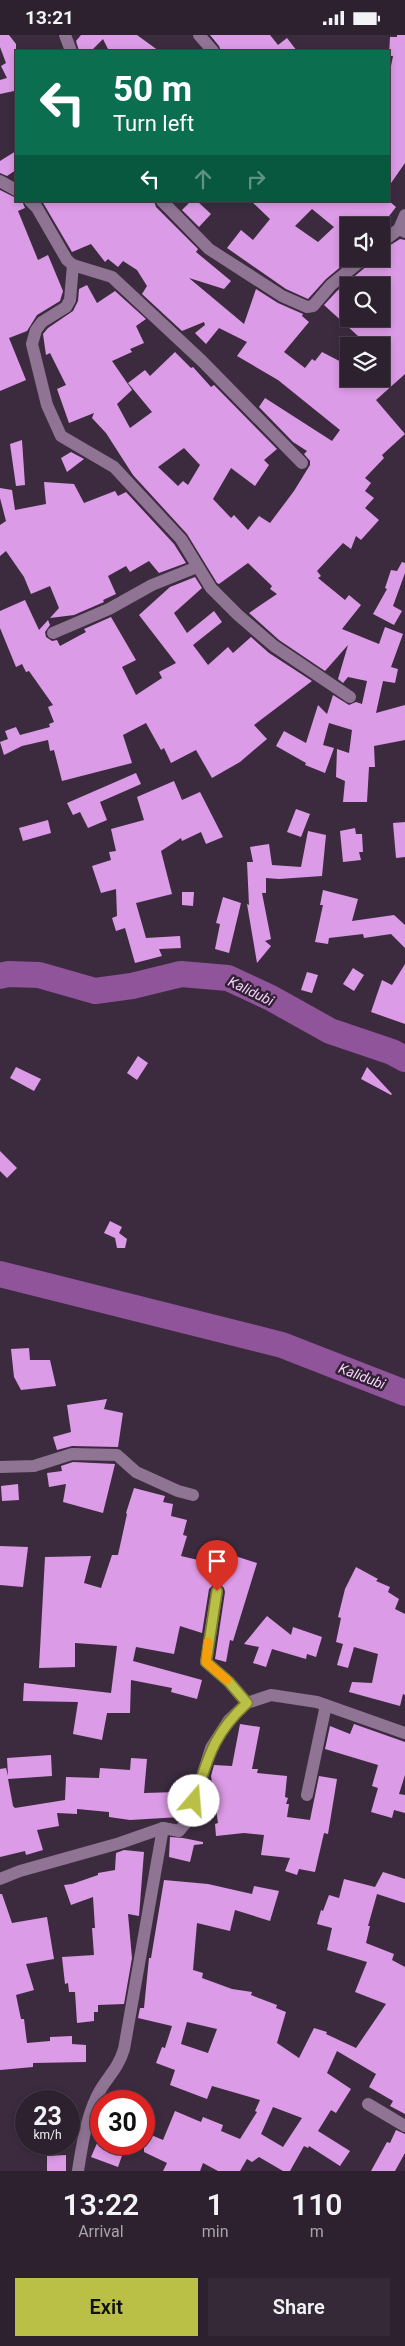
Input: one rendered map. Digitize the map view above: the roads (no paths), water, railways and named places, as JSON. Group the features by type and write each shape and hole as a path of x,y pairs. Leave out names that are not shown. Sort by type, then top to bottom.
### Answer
{"street":[{"path":"66,35 72,50"},
{"path":"199,35 212,50"},
{"path":"0,181 15,189"},
{"path":"31,202 37,208 59,250 73,265 112,277 202,361 302,463"},
{"path":"163,202 209,249 282,296 307,307 313,306 331,285 353,267"},
{"path":"390,238 402,231 405,215"},
{"path":"73,265 70,300 66,307 42,322 36,330 32,344 47,405 61,436 114,467 181,539 211,588 238,615 274,646 350,697"},
{"path":"53,633 109,609 152,585 197,567"},
{"path":"0,1467 34,1466 72,1454 117,1455 136,1472 178,1491 193,1495"},
{"path":"217,1591 206,1662 229,1682 247,1703"},
{"path":"0,1879 20,1871 120,1843 163,1828 179,1831 189,1819 211,1748 228,1720 247,1703 271,1695 326,1705 405,1733"},
{"path":"308,1795 326,1705"},
{"path":"78,2171 88,2119 98,2094 119,2065 124,2049 163,1828"},
{"path":"368,2105 405,2127"}],"waterway":[{"name":"Kalidubi","path":"0,976 8,974 39,975 95,991 132,986 181,974 228,978 271,998 330,1031 392,1052 405,1059"},
{"name":"Kalidubi","path":"0,1274 282,1345 405,1393"}]}
